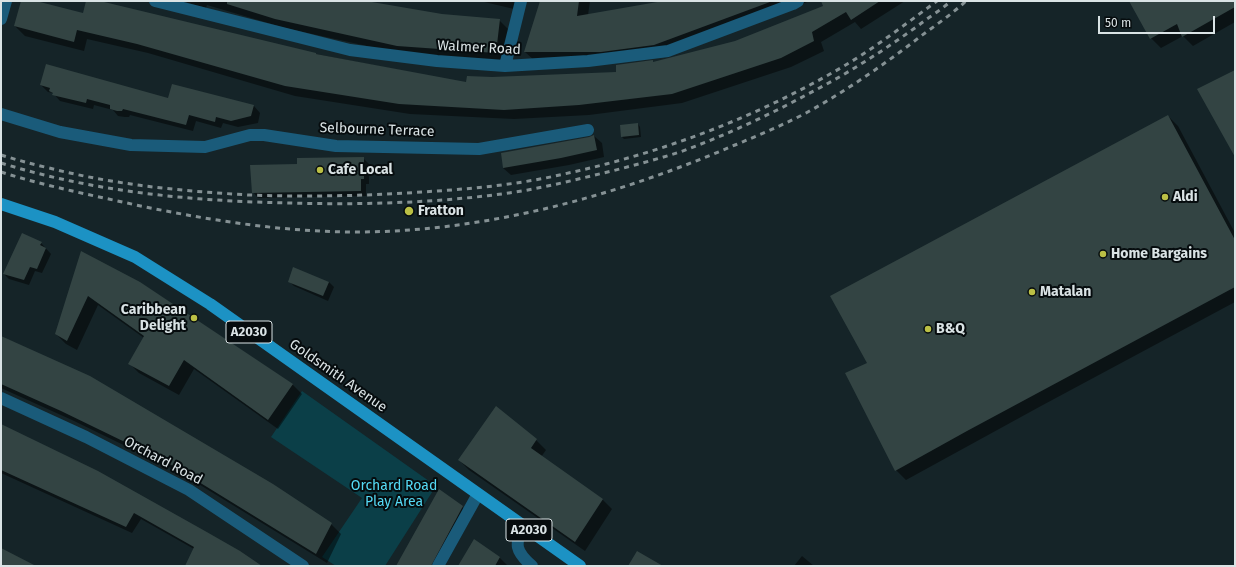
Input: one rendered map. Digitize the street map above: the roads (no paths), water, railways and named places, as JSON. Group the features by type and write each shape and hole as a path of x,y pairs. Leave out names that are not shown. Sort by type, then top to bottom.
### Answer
{"main road":[{"name":"Goldsmith Avenue","path":"1,204 55,222 135,256 210,304 580,566"}],"street":[{"path":"1,19 6,1"},
{"name":"Walmer Road","path":"155,1 350,50 437,61 505,66 588,61 668,51 798,1"},
{"path":"505,66 521,1"},
{"name":"Selbourne Terrace","path":"1,114 60,132 131,145 198,147 206,147 250,135 264,135 336,146 480,149 588,130"},
{"name":"Orchard Road","path":"1,398 86,437 189,490 303,566"},
{"path":"438,566 478,494"},
{"path":"522,525 518,536 517,548 525,560 532,566"}],"railway":[{"path":"1,155 74,174 123,183 173,189 249,195 357,195 440,191 511,184 564,174 637,155 673,144 743,117 811,84 856,59 937,1"},
{"path":"1,163 36,173 107,188 180,197 253,202 344,204 427,201 522,191 655,160 696,146 761,118 851,70 905,35 951,1"},
{"path":"1,172 51,186 190,216 301,230 356,232 405,230 453,226 502,218 550,208 644,180 690,163 789,122 821,105 865,77 966,1"}],"place":[{"name":"Cafe Local","path":"320,170"},
{"name":"Aldi","path":"1165,197"},
{"name":"Fratton","path":"409,211"},
{"name":"Home Bargains","path":"1103,254"},
{"name":"Matalan","path":"1032,292"},
{"name":"Caribbean Delight","path":"194,318"},
{"name":"B&Q","path":"928,329"}],"park label":[{"name":"Orchard Road Play Area","path":"394,494"}]}
